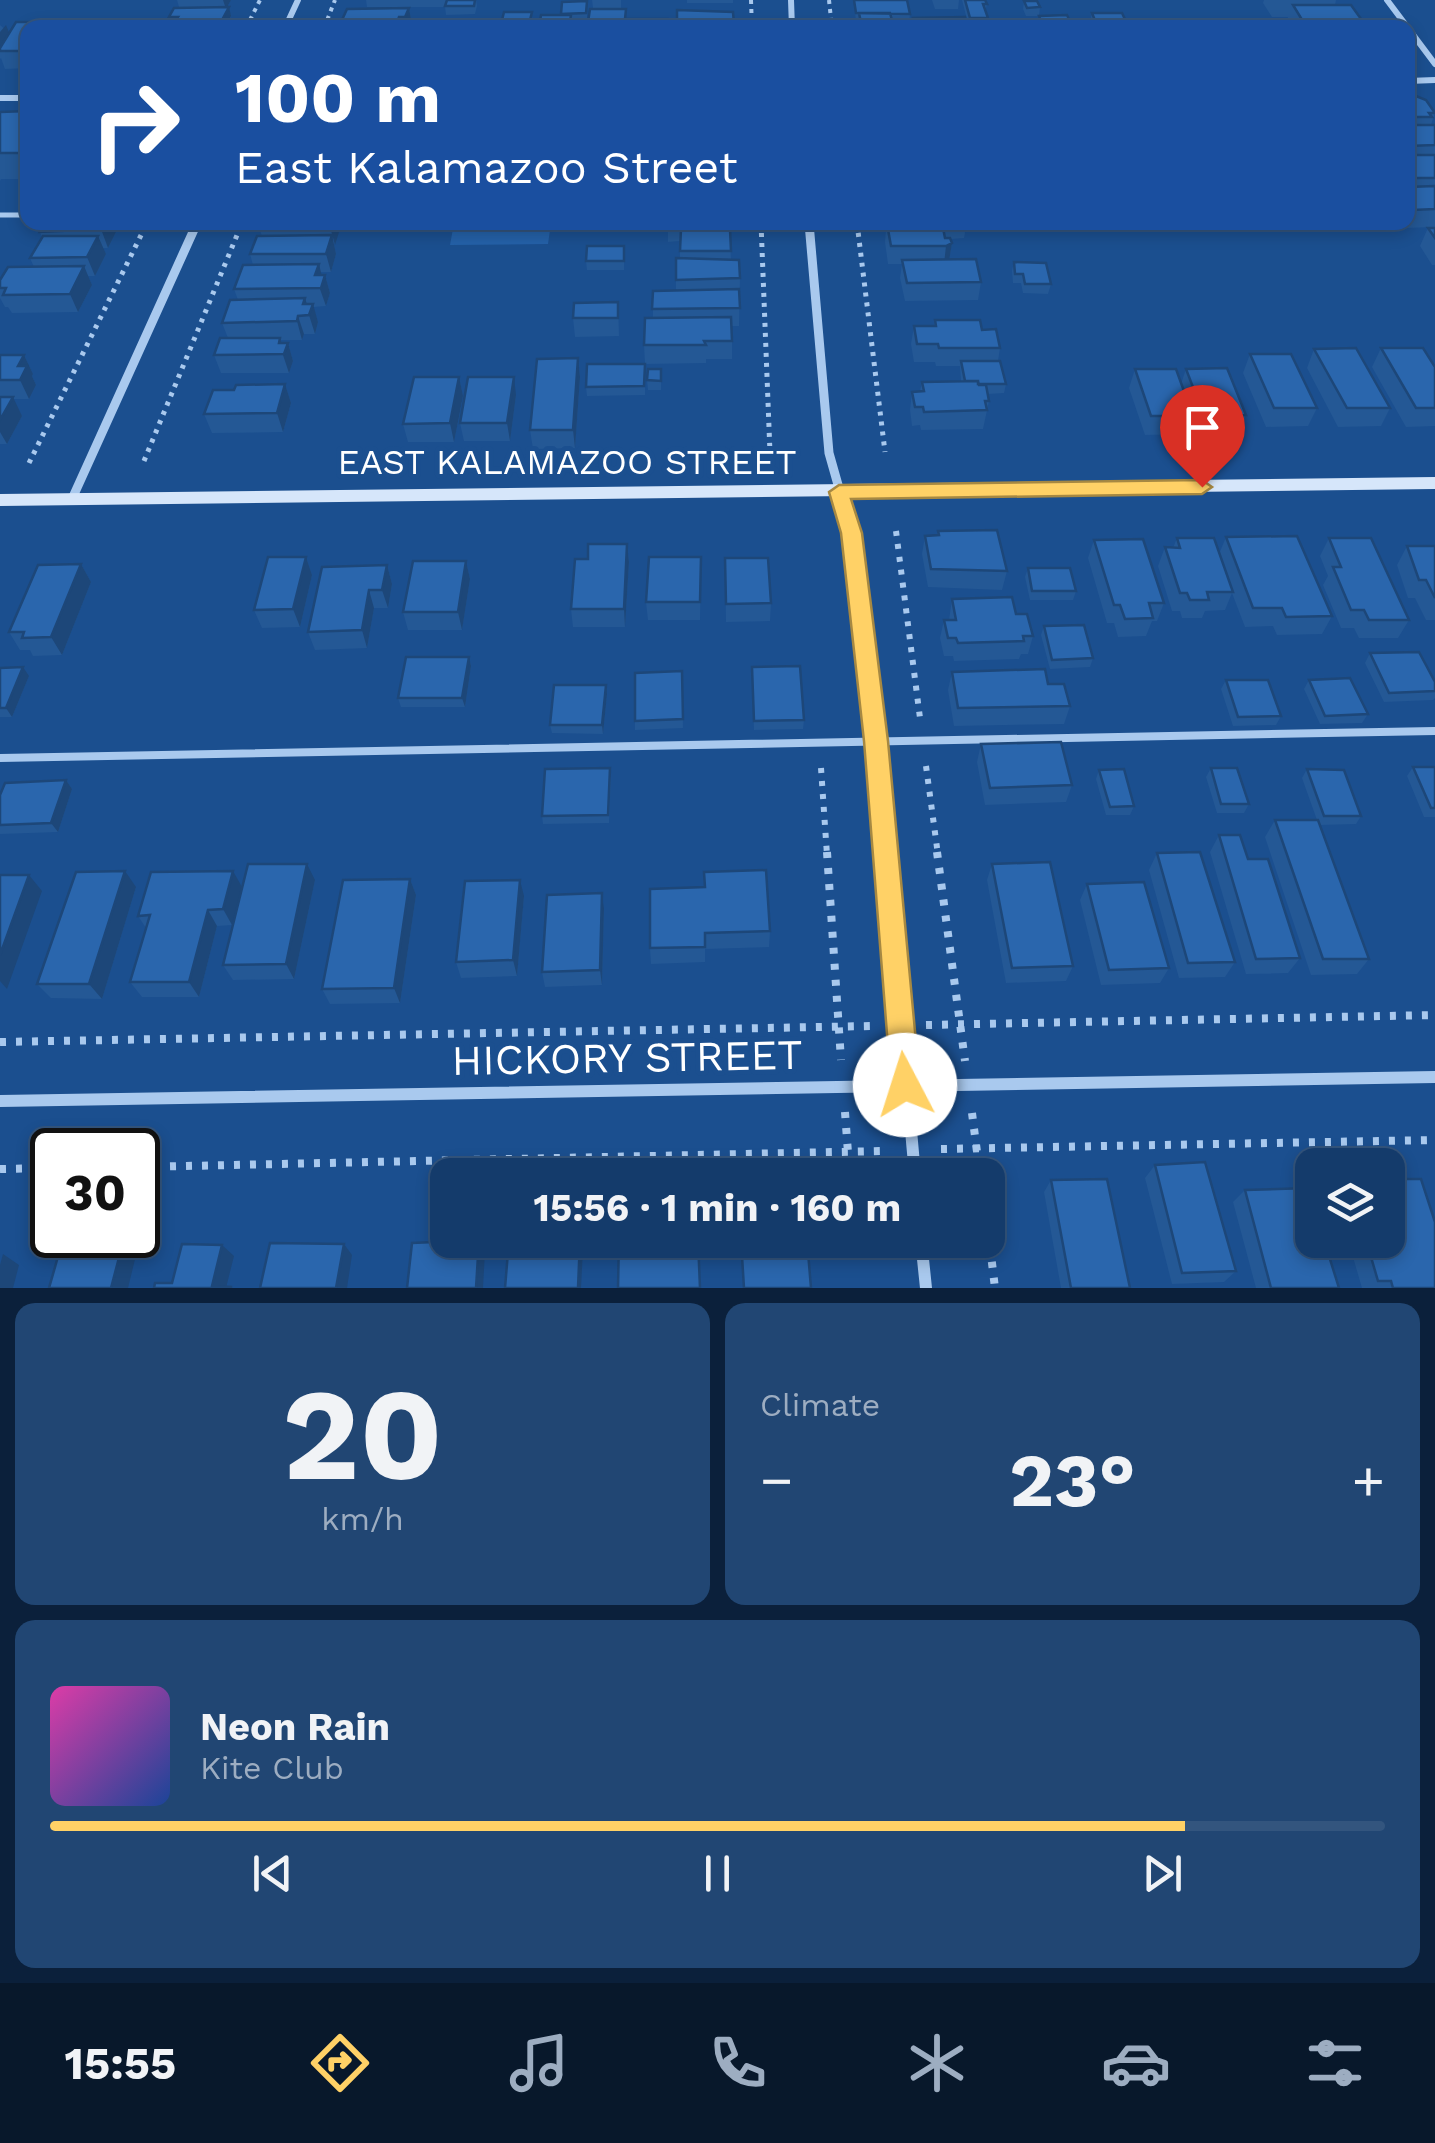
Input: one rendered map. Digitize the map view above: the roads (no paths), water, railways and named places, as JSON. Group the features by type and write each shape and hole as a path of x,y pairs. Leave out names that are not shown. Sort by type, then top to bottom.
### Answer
{"street":[{"path":"1415,37 1435,64"},
{"path":"72,498 194,230"},
{"path":"810,230 828,453 851,533 876,741 913,1158"},
{"name":"EAST KALAMAZOO STREET","path":"0,500 1435,483"},
{"name":"HICKORY STREET","path":"0,1101 1435,1077"},
{"path":"923,1258 926,1288"}],"lane":[{"path":"0,758 1435,731"}]}
